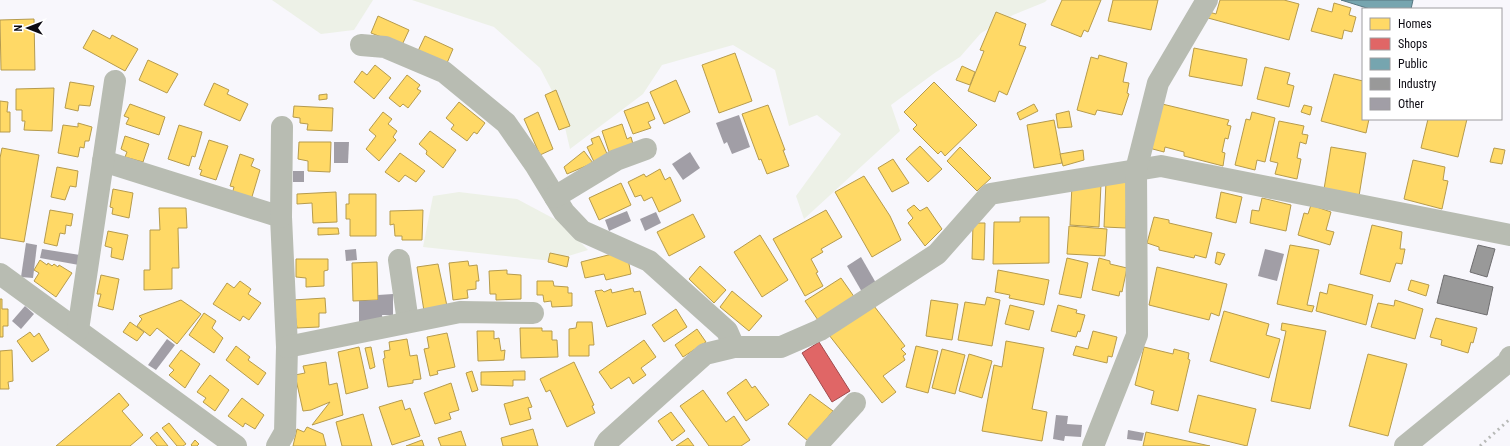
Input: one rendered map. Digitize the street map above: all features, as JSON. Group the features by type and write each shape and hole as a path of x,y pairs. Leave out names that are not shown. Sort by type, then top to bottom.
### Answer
{"street":[{"path":"1093,446 1137,334 1136,170 1158,84 1207,0"},
{"path":"361,45 385,47 444,72 506,123 536,166 564,212 582,231 649,260 727,331 734,347"},
{"path":"78,330 116,81"},
{"path":"278,446 285,432 288,347 281,217 282,126"},
{"path":"555,197 616,160 646,149"},
{"path":"103,161 281,217"},
{"path":"602,444 705,354 734,347 781,347 820,330 937,254 990,194 1161,166 1510,235"},
{"path":"399,260 408,322"},
{"path":"0,274 236,446"},
{"path":"288,347 460,312 533,313"},
{"path":"1405,446 1508,362 1510,357"},
{"path":"816,446 854,403"}],"shaded area":[{"path":"272,0 373,0 354,30 321,34"},
{"path":"412,0 1047,0 1013,15 981,33 960,57 936,72 891,105 900,131 804,219 796,196 841,134 817,115 789,126 775,70 733,45 662,65 643,94 570,149 560,106 540,68 494,27"},
{"path":"459,192 517,199 562,223 588,250 552,261 423,247 433,196"}],"building: Homes":[{"path":"1062,0 1101,0 1088,32 1084,30 1081,37 1051,25"},
{"path":"1113,0 1158,0 1151,30 1108,21"},
{"path":"1220,0 1284,0 1299,4 1289,40 1208,18 1209,12 1216,14"},
{"path":"1334,3 1351,8 1349,15 1356,17 1352,32 1344,30 1342,39 1311,31 1318,8 1332,12"},
{"path":"996,12 1026,24 1019,45 1026,47 1007,95 999,91 995,102 968,91 984,51 980,50"},
{"path":"378,16 409,30 402,45 371,33"},
{"path":"34,19 35,70 1,70 0,20"},
{"path":"93,30 110,39 112,35 138,49 125,71 83,48"},
{"path":"425,36 453,49 447,63 418,51"},
{"path":"1194,48 1247,59 1242,86 1189,76"},
{"path":"735,53 752,101 719,113 702,65"},
{"path":"1099,55 1127,63 1123,82 1129,83 1127,93 1129,94 1122,115 1097,110 1095,115 1077,110 1091,57 1098,59"},
{"path":"148,60 178,74 167,93 139,80"},
{"path":"375,65 391,78 374,99 354,82 362,71 367,75"},
{"path":"962,66 975,72 970,85 956,80"},
{"path":"1265,67 1290,73 1287,84 1294,86 1289,107 1257,99"},
{"path":"1334,74 1362,81 1362,120 1369,120 1366,133 1321,121"},
{"path":"407,75 420,85 417,89 421,91 408,108 403,104 400,107 389,98"},
{"path":"676,80 690,112 664,124 650,92"},
{"path":"70,82 94,86 90,106 79,105 78,111 65,108"},
{"path":"934,82 977,125 945,156 941,151 938,154 913,129 917,125 904,112"},
{"path":"214,83 229,90 227,94 248,104 240,121 204,105"},
{"path":"54,88 52,131 24,130 25,121 22,121 22,110 16,110 16,89"},
{"path":"556,90 570,126 559,130 545,95"},
{"path":"327,94 327,99 319,100 319,95"},
{"path":"0,101 8,102 7,112 10,112 10,132 0,132"},
{"path":"459,102 485,123 477,134 474,132 467,141 451,129 454,125 446,118"},
{"path":"648,102 655,119 648,122 651,128 633,134 624,111"},
{"path":"1158,103 1229,120 1227,125 1231,126 1228,139 1225,138 1222,152 1225,153 1223,166 1184,156 1184,152 1165,147 1164,152 1149,148"},
{"path":"130,104 165,117 159,135 126,124 129,118 124,116"},
{"path":"1034,104 1038,111 1020,120 1017,113"},
{"path":"768,105 785,150 783,150 789,166 767,174 761,159 759,160 742,114"},
{"path":"1304,105 1312,107 1310,115 1301,112"},
{"path":"294,106 333,108 332,131 307,130 308,124 300,123 300,118 293,117"},
{"path":"1069,111 1072,127 1058,128 1056,114"},
{"path":"383,112 392,119 388,124 397,131 393,137 396,140 379,161 366,149 376,136 369,130"},
{"path":"538,112 553,149 540,155 524,119"},
{"path":"1252,112 1275,118 1265,162 1257,160 1255,170 1235,165 1246,119 1250,120"},
{"path":"1054,120 1062,163 1034,168 1027,125"},
{"path":"1428,120 1467,120 1458,157 1421,148"},
{"path":"1279,121 1304,126 1302,134 1308,135 1306,144 1300,142 1297,158 1301,159 1297,179 1275,174 1278,163 1270,161"},
{"path":"78,123 92,127 89,141 85,141 84,148 80,147 78,157 58,153 63,125 78,127"},
{"path":"622,124 627,139 631,137 633,144 609,152 602,131"},
{"path":"179,125 202,132 195,157 192,156 189,166 168,159"},
{"path":"430,131 456,150 443,168 426,154 427,151 419,144"},
{"path":"125,136 149,144 143,162 125,157 127,152 121,149"},
{"path":"599,136 608,156 594,162 587,147 593,144 591,139"},
{"path":"209,140 228,146 216,180 200,175 202,170 199,169"},
{"path":"299,142 331,142 330,172 308,171 308,161 298,159"},
{"path":"920,146 942,169 928,182 906,159"},
{"path":"960,147 991,178 977,191 947,161"},
{"path":"1331,147 1366,153 1359,196 1324,189"},
{"path":"2,148 39,155 24,242 0,238 0,158"},
{"path":"1494,148 1505,150 1502,164 1490,162"},
{"path":"1083,150 1084,160 1063,166 1060,154"},
{"path":"584,151 593,163 567,174 564,167"},
{"path":"400,153 425,171 416,182 405,175 399,182 385,172"},
{"path":"240,154 254,159 251,166 260,170 251,200 232,194 234,187 230,186"},
{"path":"893,159 909,183 892,192 878,168"},
{"path":"1413,160 1445,167 1443,180 1448,181 1442,209 1404,199"},
{"path":"57,167 78,171 76,187 70,186 65,200 51,197"},
{"path":"660,169 665,180 670,177 681,201 659,212 652,197 644,201 641,195 635,197 628,182 644,174 646,177"},
{"path":"864,176 890,216 901,240 872,257 835,192"},
{"path":"1106,181 1127,182 1126,228 1104,227"},
{"path":"621,183 631,205 599,220 589,198"},
{"path":"1101,184 1099,227 1070,225 1072,185"},
{"path":"113,189 133,193 129,218 112,214 113,208 110,207"},
{"path":"336,192 337,222 313,223 312,203 297,204 297,194"},
{"path":"1221,192 1242,197 1236,223 1216,218"},
{"path":"349,194 376,194 376,236 350,236 350,219 346,219 346,204 349,204"},
{"path":"1262,198 1291,205 1286,231 1250,223 1252,210 1259,211"},
{"path":"914,205 920,211 927,207 942,229 925,246 908,223 913,218 907,210"},
{"path":"1311,205 1331,212 1326,230 1334,232 1330,245 1298,235 1304,213 1308,214"},
{"path":"159,208 186,208 187,228 178,228 179,268 172,268 172,289 144,290 144,270 150,270 150,230 160,230"},
{"path":"50,210 73,214 71,226 66,225 65,234 60,233 57,246 44,243"},
{"path":"423,210 422,240 402,240 402,236 395,236 394,224 390,225 390,211"},
{"path":"826,210 842,237 821,249 823,252 811,259 823,286 805,296 773,239"},
{"path":"693,214 705,237 669,256 657,232"},
{"path":"1020,217 1049,217 1049,263 993,264 994,222 1020,222"},
{"path":"1154,217 1169,220 1169,223 1212,233 1206,258 1195,255 1194,258 1159,250 1159,247 1147,243"},
{"path":"973,223 985,223 984,260 972,259"},
{"path":"1372,225 1402,232 1400,249 1405,249 1402,264 1396,263 1390,282 1360,274"},
{"path":"1069,226 1107,229 1105,256 1067,254"},
{"path":"318,228 338,228 339,234 318,235"},
{"path":"108,231 128,235 123,260 111,257 112,248 105,246"},
{"path":"760,235 788,280 762,297 734,252"},
{"path":"1290,245 1319,250 1307,305 1314,306 1312,312 1277,304"},
{"path":"1217,252 1225,254 1220,265 1215,263"},
{"path":"550,253 569,257 567,267 548,262"},
{"path":"616,253 628,259 631,274 606,280 604,274 585,278 581,262"},
{"path":"1067,258 1088,263 1081,298 1059,294"},
{"path":"1099,258 1110,261 1110,264 1127,268 1122,292 1120,291 1119,296 1092,290"},
{"path":"296,259 328,259 328,270 324,271 324,286 306,287 306,278 296,277"},
{"path":"40,260 47,265 48,263 52,266 54,264 58,267 59,265 72,273 56,297 34,281 39,273 34,270"},
{"path":"468,261 469,266 477,265 479,281 476,281 476,289 467,290 468,298 453,300 449,263"},
{"path":"377,262 378,300 353,301 352,263"},
{"path":"438,264 447,306 424,311 417,267"},
{"path":"700,266 726,290 714,303 689,279"},
{"path":"1157,267 1227,284 1219,316 1211,313 1209,320 1149,305"},
{"path":"507,270 507,274 521,275 521,299 496,300 496,294 490,294 489,271"},
{"path":"998,270 1049,280 1044,305 1009,298 1010,295 995,292"},
{"path":"101,275 119,279 113,310 98,306 101,294 97,294"},
{"path":"841,278 855,298 820,323 805,301"},
{"path":"1411,280 1429,285 1426,296 1408,290"},
{"path":"240,281 251,289 248,294 261,303 249,320 243,316 240,321 213,304 227,283 234,288"},
{"path":"537,281 553,281 554,286 568,287 568,293 572,293 572,306 552,307 551,301 544,302 543,295 537,295"},
{"path":"1329,284 1373,295 1366,325 1316,311 1320,292 1327,294"},
{"path":"633,288 634,292 640,291 646,314 607,327 595,291 602,290 604,292 611,289 612,293"},
{"path":"732,291 762,316 749,331 720,307"},
{"path":"987,297 1000,300 992,346 958,340 965,302 985,305"},
{"path":"325,298 326,313 319,313 319,327 297,328 293,300"},
{"path":"0,299 2,299 2,309 8,309 8,326 3,326 3,337 0,337"},
{"path":"181,300 201,314 177,344 157,328 150,336 137,326 142,319 139,316"},
{"path":"931,300 958,304 952,340 926,336"},
{"path":"1395,300 1423,309 1415,339 1371,327 1378,303 1394,306"},
{"path":"1010,305 1034,311 1029,330 1005,324"},
{"path":"1058,305 1077,310 1076,313 1085,315 1080,332 1078,331 1076,337 1051,331"},
{"path":"874,306 905,346 901,349 906,354 903,356 905,360 883,376 896,392 882,403 829,335"},
{"path":"676,309 687,327 664,342 652,325"},
{"path":"1224,311 1269,324 1266,335 1280,339 1269,378 1210,361"},
{"path":"204,313 216,321 212,328 223,338 214,353 189,335"},
{"path":"1436,318 1477,328 1473,343 1471,342 1468,353 1441,345 1442,340 1430,337"},
{"path":"130,322 144,332 137,341 123,332"},
{"path":"577,322 592,322 594,345 589,345 589,356 569,356 569,329 576,328"},
{"path":"1282,323 1326,331 1310,409 1271,401 1286,331 1281,330"},
{"path":"520,328 542,328 542,331 552,331 552,340 557,340 558,357 521,358"},
{"path":"697,329 706,342 683,357 675,345"},
{"path":"477,331 494,331 494,339 499,338 501,351 505,350 504,360 478,361"},
{"path":"1093,331 1117,337 1112,357 1108,356 1107,363 1073,355 1076,346 1088,349"},
{"path":"30,332 34,337 39,333 49,350 32,362 17,341"},
{"path":"447,333 455,367 437,371 438,374 430,376 424,349 429,348 427,337"},
{"path":"407,339 410,356 417,355 421,379 413,380 413,383 388,387 383,359 385,358 384,351 390,350 389,342"},
{"path":"644,340 656,357 641,368 646,375 633,384 629,377 611,389 599,372"},
{"path":"1006,341 1044,348 1032,409 1047,412 1042,441 982,431 994,365 1002,367"},
{"path":"236,346 250,357 248,360 266,373 258,385 226,360"},
{"path":"916,346 938,351 928,393 906,387"},
{"path":"359,347 368,388 346,394 338,352"},
{"path":"371,347 375,367 370,369 365,348"},
{"path":"1144,347 1173,354 1174,349 1189,353 1188,359 1190,360 1178,411 1151,404 1154,391 1135,385"},
{"path":"942,349 965,355 955,394 932,388"},
{"path":"12,350 13,381 8,382 9,389 0,389 0,351"},
{"path":"181,350 200,364 185,388 169,375 174,370 169,366"},
{"path":"969,354 992,361 982,398 959,391"},
{"path":"1368,354 1407,364 1388,436 1349,426"},
{"path":"326,362 329,385 337,383 343,415 312,425 330,402 311,410 303,411 295,375 305,373 303,366"},
{"path":"574,362 594,405 592,406 595,413 567,427 550,390 546,392 540,379"},
{"path":"472,371 478,390 472,392 466,373"},
{"path":"525,371 525,380 513,380 513,386 481,385 481,372"},
{"path":"210,375 229,390 215,411 203,402 206,398 197,392"},
{"path":"746,379 752,388 755,386 769,405 746,421 727,393"},
{"path":"451,383 459,410 449,413 451,419 435,424 424,393"},
{"path":"703,390 726,422 734,416 750,440 741,446 709,446 680,406"},
{"path":"119,393 129,405 122,411 143,435 130,446 56,446"},
{"path":"810,394 833,411 808,441 788,424"},
{"path":"1198,395 1256,409 1247,446 1189,432"},
{"path":"528,397 532,407 528,408 531,419 510,425 504,404"},
{"path":"242,398 264,415 255,429 245,423 243,427 228,416"},
{"path":"402,400 405,410 410,408 420,436 392,445 379,407"},
{"path":"671,412 685,431 672,441 658,421"},
{"path":"363,414 372,446 342,446 336,422"},
{"path":"169,423 186,444 183,446 177,446 162,428"},
{"path":"307,427 323,434 326,446 293,446 297,429 304,432"},
{"path":"533,429 538,446 503,446 501,438"},
{"path":"461,431 466,446 441,446 438,438"},
{"path":"157,432 168,446 157,446 150,438"},
{"path":"1146,432 1210,446 1143,446"},
{"path":"688,438 694,446 676,446"},
{"path":"195,440 199,444 197,446 192,446 191,445"},
{"path":"422,440 424,446 406,446"}],"building: Shops":[{"path":"819,342 850,391 832,402 802,353"}],"building: Public":[{"path":"1341,0 1413,0 1411,8 1367,8"}],"building: Industry":[{"path":"1478,245 1495,249 1487,277 1470,272"},
{"path":"1444,275 1493,287 1487,315 1437,303"}],"building: Other":[{"path":"739,115 750,147 732,154 727,142 724,144 716,123"},
{"path":"334,142 349,142 348,163 334,163"},
{"path":"690,152 700,168 683,180 672,164"},
{"path":"293,171 304,171 304,182 293,182"},
{"path":"627,211 631,221 609,231 605,220"},
{"path":"656,212 661,223 645,231 640,219"},
{"path":"26,243 37,245 33,278 21,277"},
{"path":"42,249 80,255 79,265 40,258"},
{"path":"356,249 357,260 346,261 345,250"},
{"path":"1265,249 1284,254 1277,281 1258,276"},
{"path":"861,257 876,283 862,292 847,266"},
{"path":"393,294 393,315 382,315 383,322 359,328 359,301 378,300 378,295"},
{"path":"25,306 34,314 21,329 12,321"},
{"path":"167,339 175,345 156,370 148,365"},
{"path":"1056,415 1068,416 1067,424 1082,425 1081,437 1065,436 1064,441 1053,439"},
{"path":"1128,430 1144,433 1142,441 1127,439"}],"railway":[{"path":"1480,446 1510,419"}]}
